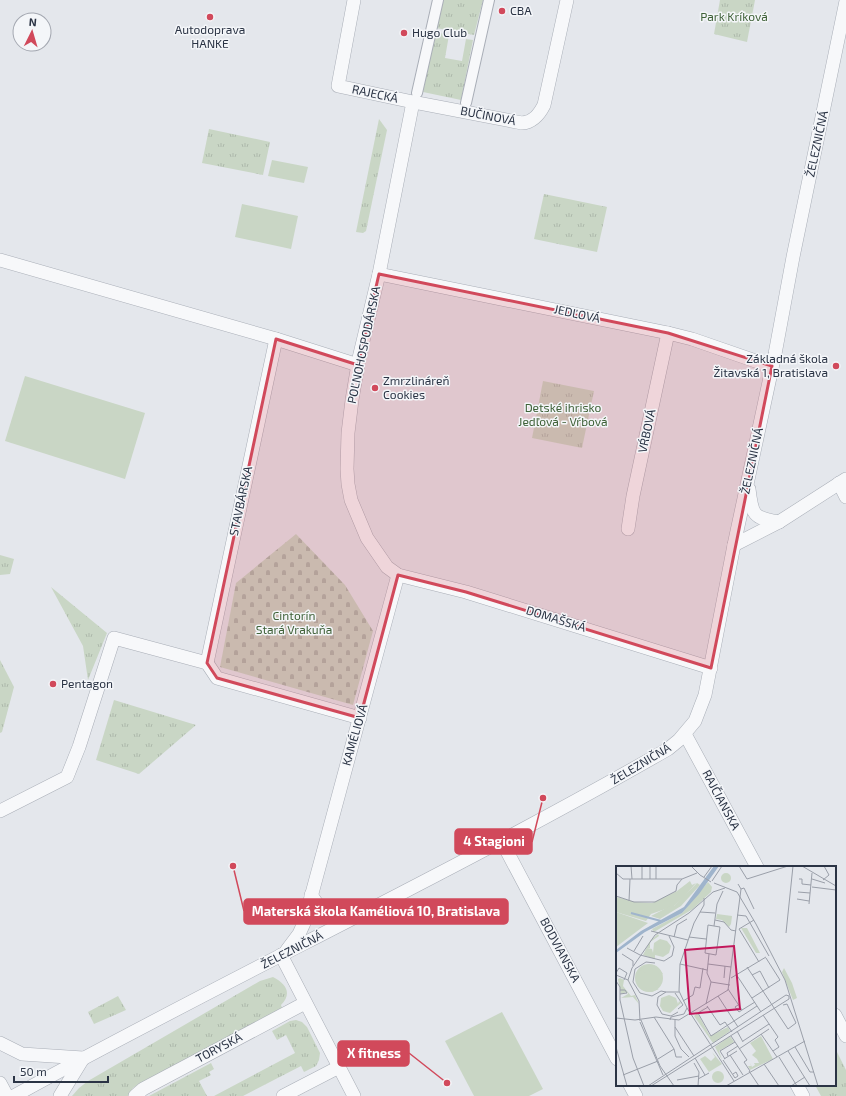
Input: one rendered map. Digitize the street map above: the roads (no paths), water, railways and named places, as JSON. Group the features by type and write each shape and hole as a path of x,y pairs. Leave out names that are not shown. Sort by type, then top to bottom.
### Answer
{"street":[{"name":"RAJECKÁ","path":"354,0 338,86 415,97"},
{"name":"POĽNOHOSPODÁRSKA","path":"398,575 387,567 367,538 351,500 347,469 348,433 358,365 379,274 415,97 438,0"},
{"path":"466,103 487,0"},
{"name":"BUČINOVÁ","path":"415,97 522,123 533,120 541,111 546,101 566,0"},
{"name":"ŽELEZNIČNÁ","path":"14,1096 82,1058 588,796 674,745 695,721 705,695 711,668 734,545 846,1"},
{"path":"0,260 276,339 358,365"},
{"name":"JEDĽOVÁ","path":"379,274 668,333 692,339 772,366"},
{"name":"VŔBOVÁ","path":"628,529 633,496 668,333"},
{"name":"STAVBÁRSKA","path":"207,663 276,339"},
{"path":"748,480 750,502 755,514 762,519 779,522"},
{"path":"734,545 779,522 843,481 846,497"},
{"name":"DOMAŠSKÁ","path":"398,575 466,592 711,668"},
{"name":"KAMÉLIOVÁ","path":"283,954 301,930 398,575"},
{"path":"0,811 67,777 79,747 114,638 207,663 217,678 360,718"},
{"name":"RAJČIANSKA","path":"685,734 756,866"},
{"name":"BODVIANSKA","path":"501,840 616,1057"},
{"path":"311,894 319,908 326,914 337,918 352,918"},
{"path":"283,954 305,1002 354,1096"},
{"name":"TORYSKÁ","path":"135,1096 143,1089 305,1002"},
{"path":"836,1017 846,1036"},
{"path":"0,1043 22,1054 82,1058 60,1096"},
{"path":"283,1096 339,1067"},
{"path":"0,1083 7,1096"},
{"path":"631,1086 636,1096"},
{"path":"798,1086 803,1096"}],"place":[{"name":"CBA","path":"502,11"},
{"name":"Autodoprava HANKE","path":"210,17"},
{"name":"Hugo Club","path":"404,33"},
{"name":"Základná škola Žitavská 1, Bratislava","path":"836,366"},
{"name":"Zmrzlináreň Cookies","path":"375,388"},
{"name":"Pentagon","path":"53,684"},
{"name":"4 Stagioni","path":"543,798"},
{"name":"Materská škola Kaméliová 10, Bratislava","path":"233,866"},
{"name":"X fitness","path":"447,1083"}],"park label":[{"name":"Park Kríková","path":"734,17"},
{"name":"Detské ihrisko Jedľová - Vŕbová","path":"563,415"},
{"name":"Cintorín Stará Vrakuňa","path":"294,623"}]}
